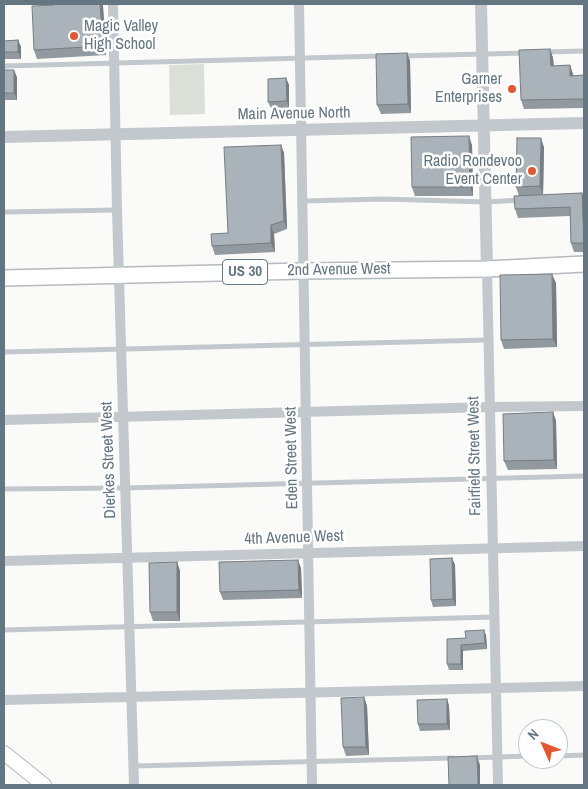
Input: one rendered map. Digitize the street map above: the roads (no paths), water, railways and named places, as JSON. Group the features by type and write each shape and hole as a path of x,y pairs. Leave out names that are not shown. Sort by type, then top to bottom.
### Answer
{"main road":[{"name":"2nd Avenue West","path":"4,278 304,270 487,269 584,264"},
{"path":"4,753 44,785"}],"street":[{"name":"Dierkes Street West","path":"114,4 117,210 134,785"},
{"name":"Eden Street West","path":"299,4 312,785"},
{"name":"Fairfield Street West","path":"481,4 498,785"},
{"name":"Main Avenue North","path":"4,137 584,123"},
{"path":"4,420 490,406 584,406"},
{"name":"4th Avenue West","path":"4,561 584,546"},
{"path":"4,700 584,686"}],"lane":[{"path":"538,52 584,51"},
{"path":"396,56 529,53"},
{"path":"4,66 387,56"},
{"path":"303,200 383,199 486,202 525,200"},
{"path":"4,212 117,210"},
{"path":"4,352 489,340"},
{"path":"4,489 125,488 584,476"},
{"path":"4,630 495,617"},
{"path":"568,756 584,755"},
{"path":"468,758 518,756"},
{"path":"134,766 458,758"}],"place":[{"name":"Magic Valley High School","path":"74,36"},
{"name":"Garner Enterprises","path":"512,89"},
{"name":"Radio Rondevoo Event Center","path":"532,171"}]}
